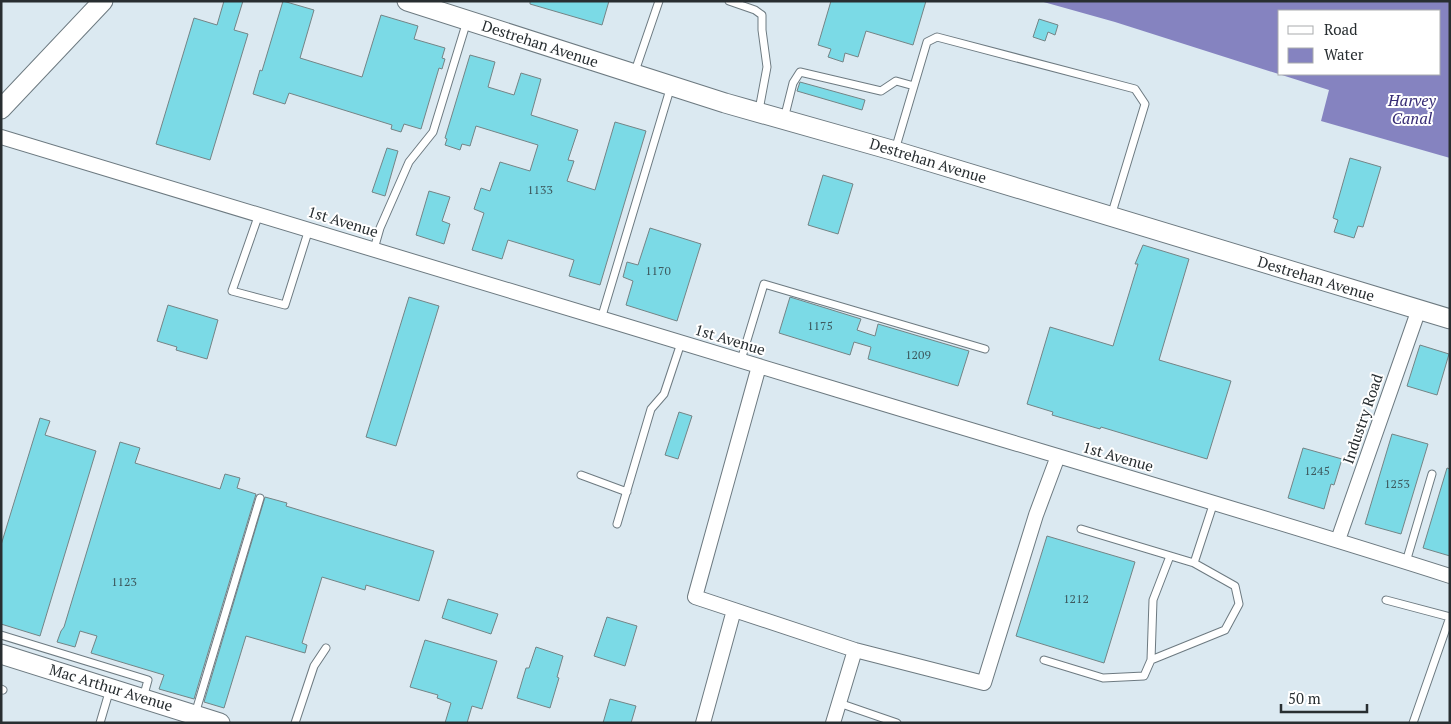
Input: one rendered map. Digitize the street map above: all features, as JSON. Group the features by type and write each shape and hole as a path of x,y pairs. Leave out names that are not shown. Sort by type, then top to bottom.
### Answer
{"main road":[{"path":"1,109 103,1"},
{"name":"Destrehan Avenue","path":"407,1 758,113 895,151 1450,318"},
{"name":"Mac Arthur Avenue","path":"1,654 39,656 110,688 192,717 220,723"}],"street":[{"name":"1st Avenue","path":"1,137 1214,502 1450,576"},
{"name":"Industry Road","path":"1338,540 1419,309"},
{"path":"759,366 695,597 855,650 984,683 1036,515 1058,456"},
{"path":"703,723 734,610"},
{"path":"834,723 855,650"}],"lane":[{"path":"634,74 659,1"},
{"path":"729,1 755,10 762,15 767,67 758,113"},
{"path":"374,249 380,228 409,162 433,132 467,20"},
{"path":"895,151 927,42 937,37 1135,89 1145,104 1111,217"},
{"path":"783,120 793,83 800,72 881,91 896,81 914,86"},
{"path":"601,319 671,86"},
{"path":"259,214 232,291 285,305 309,229"},
{"path":"741,360 764,284 985,349"},
{"path":"617,524 651,410 664,394 681,343"},
{"path":"1406,562 1432,474"},
{"path":"582,475 627,492"},
{"path":"192,717 260,498"},
{"path":"1194,563 1214,502"},
{"path":"1081,529 1194,563 1235,586 1239,604 1226,630 1151,660"},
{"path":"1044,660 1102,678 1144,676 1151,660 1153,600 1170,556"},
{"path":"1386,600 1450,617 1414,723"},
{"path":"1,635 39,656 148,680 143,699"},
{"path":"295,723 314,666 326,648"},
{"path":"100,723 110,688"},
{"path":"839,703 897,723"}],"water":[{"name":"Harvey Canal","path":"1040,1 1450,1 1450,158 1321,121 1329,90 1282,75 1441,75 1441,10 1278,10 1278,74 1115,22"}],"building":[{"path":"224,1 243,1 234,30 248,34 210,160 156,144 194,18 217,25"},
{"path":"283,1 314,10 300,58 362,77 381,15 418,26 414,39 445,48 442,58 445,59 442,69 439,68 421,129 404,124 401,132 391,129 392,125 289,93 285,104 253,94 260,70 262,71"},
{"path":"530,1 609,1 602,25 530,4"},
{"path":"831,1 926,1 913,45 866,31 858,57 845,53 843,62 828,57 831,49 818,45"},
{"path":"1039,19 1058,25 1055,35 1048,32 1045,41 1033,37"},
{"path":"470,55 495,62 488,87 514,95 521,73 541,79 531,115 578,130 568,160 574,161 567,181 595,190 615,122 646,131 600,285 569,276 574,260 508,240 502,259 472,250 484,213 474,209 481,188 490,191 500,162 530,171 538,145 476,126 470,146 462,144 460,150 445,145 447,139 445,138"},
{"path":"800,82 865,100 862,110 797,91"},
{"path":"387,148 398,151 385,196 372,192"},
{"path":"1350,158 1381,167 1363,227 1358,226 1354,238 1334,232 1338,220 1333,218"},
{"path":"823,175 853,184 838,234 808,225"},
{"path":"429,191 450,197 442,221 450,224 444,244 416,235"},
{"path":"650,228 701,244 677,321 626,305 633,281 623,277 627,262 638,265"},
{"path":"1143,245 1189,259 1159,360 1231,381 1207,459 1101,427 1100,429 1052,415 1053,412 1027,404 1050,327 1113,346 1138,264 1135,264"},
{"path":"409,297 439,306 396,446 366,437"},
{"path":"790,297 861,319 857,330 875,336 878,324 969,351 958,386 868,359 871,347 854,342 850,355 779,333"},
{"path":"168,305 218,320 207,359 176,350 177,347 157,341"},
{"path":"1420,345 1449,354 1437,395 1407,386"},
{"path":"679,412 692,416 678,459 665,455"},
{"path":"40,418 50,421 45,435 96,451 40,636 1,624 1,545"},
{"path":"1392,434 1428,444 1401,534 1365,524"},
{"path":"120,442 140,448 135,463 220,489 225,474 240,478 237,488 256,494 194,699 159,689 164,675 91,653 97,636 80,631 75,647 57,642 64,627"},
{"path":"1303,448 1342,459 1334,485 1331,484 1324,509 1288,498"},
{"path":"1447,468 1450,469 1450,556 1423,548"},
{"path":"265,497 287,503 286,506 434,551 419,601 366,585 365,590 322,577 302,643 307,645 305,653 246,636 224,708 204,702"},
{"path":"1047,536 1135,562 1104,663 1016,636"},
{"path":"448,599 498,614 491,634 442,618"},
{"path":"607,617 637,626 625,666 594,656"},
{"path":"425,640 497,661 482,709 472,706 467,723 445,723 451,703 437,698 438,695 410,687"},
{"path":"536,647 563,656 550,708 517,698 526,668 529,668"},
{"path":"610,699 636,706 631,723 603,723"}]}
